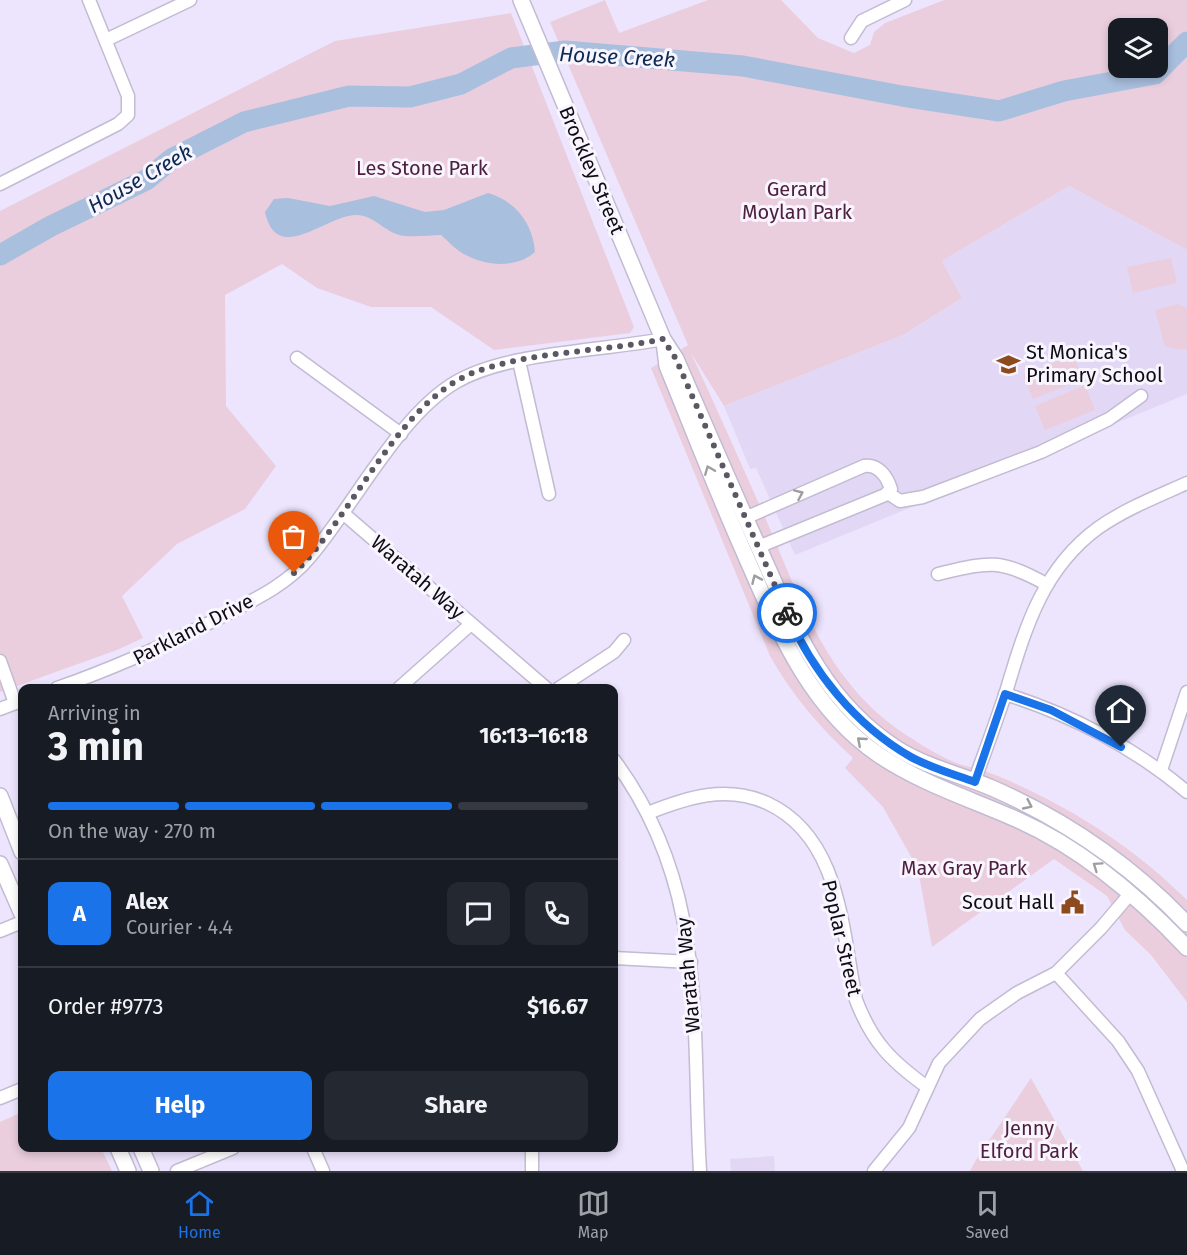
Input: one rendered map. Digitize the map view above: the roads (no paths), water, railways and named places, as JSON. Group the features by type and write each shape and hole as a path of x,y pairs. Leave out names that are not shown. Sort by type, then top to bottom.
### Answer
{"main road":[{"name":"Brockley Street","path":"521,0 663,339 676,359 739,521 778,631 808,682 848,729 878,755 909,774 1018,820 1070,847 1107,873 1187,948"},
{"name":"Brockley Street","path":"739,521 758,547 801,642 843,702 894,746 932,767 975,782 1047,813 1109,855 1187,924"},
{"path":"969,801 975,782"},
{"path":"0,796 18,842"},
{"path":"0,864 18,905"},
{"path":"1130,894 1139,880"},
{"path":"120,1152 128,1171"},
{"path":"143,1152 151,1171"}],"street":[{"path":"0,184 118,124 128,115 128,96 89,0"},
{"path":"106,40 190,0"},
{"path":"851,38 862,21 905,0"},
{"name":"Parkland Drive","path":"69,684 118,667 273,588 308,560 401,434 436,395 455,382 474,373 519,361 663,339"},
{"path":"297,358 401,434"},
{"path":"519,361 549,494"},
{"path":"888,493 900,501 924,497 1031,456 1109,419 1141,396"},
{"path":"739,521 864,466 871,465 879,470 890,485 888,493"},
{"path":"975,782 1031,613 1060,563 1097,529 1136,505 1187,483"},
{"path":"758,547 888,493"},
{"name":"Waratah Way","path":"344,514 541,684"},
{"path":"938,574 972,566 998,564 1016,568 1046,584"},
{"path":"404,684 471,624"},
{"path":"565,684 614,652 624,640"},
{"path":"0,661 18,700"},
{"path":"1161,770 1187,692"},
{"path":"1005,694 1081,725 1161,770 1187,792"},
{"path":"0,709 18,702"},
{"name":"Waratah Way","path":"618,766 648,813 678,889 691,962 700,1171"},
{"name":"Poplar Street","path":"648,813 679,801 720,793 744,795 762,801 777,808 800,825 822,858 832,883 856,1000 863,1017 883,1050 896,1064 927,1087"},
{"path":"874,1171 909,1128 939,1063 980,1019 1017,993 1056,972 1101,928 1130,894"},
{"path":"0,931 18,923"},
{"path":"618,958 691,962"},
{"path":"1056,972 1118,1041 1138,1071 1183,1171"},
{"path":"0,1098 18,1091"},
{"path":"177,1171 223,1152"},
{"path":"315,1152 323,1171"},
{"path":"532,1152 532,1171"}],"water":[{"path":"488,193 515,208 527,223 535,252 527,258 508,264 488,263 459,251 441,235 399,235 368,218 357,215 345,217 304,234 291,237 280,236 271,228 265,212 274,199 288,198 330,206 374,196 425,212 444,210"}],"waterway":[{"name":"House Creek","path":"0,255 51,226 146,180 173,158 244,122 349,96 410,97 461,84 511,58 565,51 743,66 902,96 999,111 1064,91 1155,74 1187,42"}],"place":[{"name":"St Monica's Primary School","path":"1008,364"},
{"name":"Scout Hall","path":"1072,902"}],"park label":[{"name":"Les Stone Park","path":"422,168"},
{"name":"Gerard Moylan Park","path":"797,200"},
{"name":"Max Gray Park","path":"964,868"},
{"name":"Jenny Elford Park","path":"1029,1140"}]}
